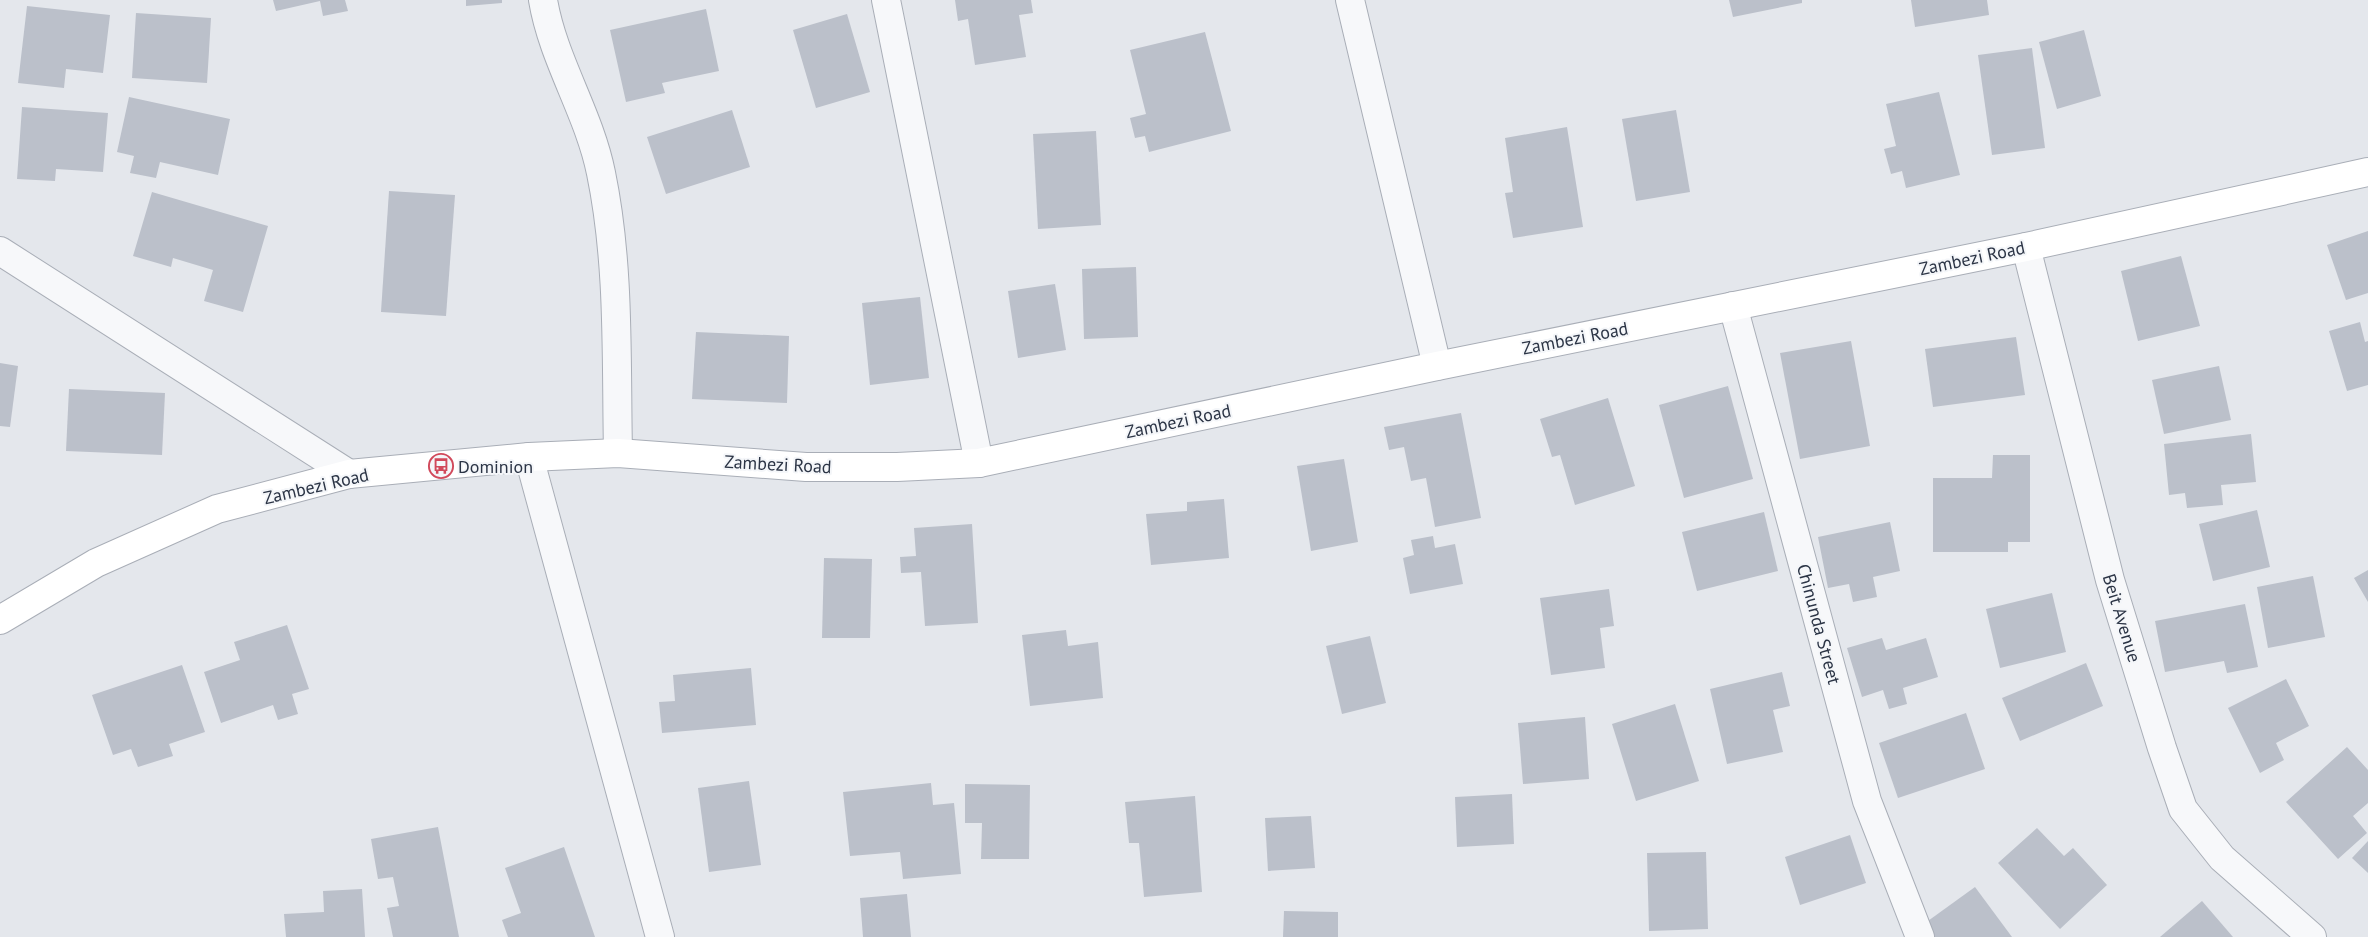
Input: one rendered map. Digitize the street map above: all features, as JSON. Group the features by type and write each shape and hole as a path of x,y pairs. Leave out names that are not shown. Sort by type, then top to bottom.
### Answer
{"street":[{"path":"543,0 568,82 589,129 601,173 615,279 618,453"},
{"path":"886,0 979,463"},
{"path":"1350,0 1438,366"},
{"name":"Zambezi Road","path":"0,620 96,563 217,509 349,474 528,457 618,453 806,467 897,467 979,463 1438,366 2026,247 2368,172"},
{"name":"Beit Avenue","path":"2026,247 2110,580 2183,809 2222,858 2312,937"},
{"path":"0,251 349,474"},
{"name":"Chinunda Street","path":"1733,306 1867,801 1920,937"},
{"path":"528,457 660,937"}],"building":[{"path":"273,0 345,0 348,11 323,16 320,1 276,11"},
{"path":"466,0 502,0 502,3 466,6"},
{"path":"955,0 1031,0 1033,13 1019,15 1026,57 975,65 968,19 958,21"},
{"path":"1729,0 1802,0 1802,3 1733,17"},
{"path":"1911,0 1987,0 1989,15 1915,27"},
{"path":"27,6 110,15 103,73 66,69 64,88 18,83"},
{"path":"706,9 719,71 662,83 665,93 626,102 610,30"},
{"path":"136,13 211,18 207,83 132,78"},
{"path":"847,14 870,92 816,108 793,30"},
{"path":"2084,30 2101,96 2057,109 2039,42"},
{"path":"1205,32 1231,131 1149,152 1145,136 1135,138 1130,118 1146,114 1130,50"},
{"path":"2032,48 2045,148 1992,155 1978,55"},
{"path":"1939,92 1960,175 1906,188 1902,171 1891,174 1884,149 1896,146 1886,104"},
{"path":"129,97 230,119 218,175 160,162 156,178 130,173 134,156 117,152"},
{"path":"22,107 108,113 103,172 56,169 55,181 17,179"},
{"path":"732,110 750,167 666,194 647,137"},
{"path":"1676,110 1690,192 1636,201 1622,119"},
{"path":"1567,127 1583,227 1513,238 1505,193 1513,192 1505,138"},
{"path":"1096,131 1101,225 1038,229 1033,134"},
{"path":"389,191 455,195 446,316 381,312"},
{"path":"152,192 268,226 243,312 204,301 213,270 173,258 171,267 133,256"},
{"path":"2368,231 2368,293 2346,300 2327,245"},
{"path":"2181,256 2200,326 2138,341 2121,271"},
{"path":"1136,267 1138,337 1084,339 1082,269"},
{"path":"1055,284 1066,350 1018,358 1008,291"},
{"path":"920,297 929,378 870,385 862,303"},
{"path":"2360,322 2365,342 2368,341 2368,385 2347,391 2329,331"},
{"path":"696,332 789,336 787,403 692,399"},
{"path":"2016,337 2025,395 1933,407 1925,349"},
{"path":"1851,341 1870,446 1800,459 1780,353"},
{"path":"0,363 18,366 10,427 0,426"},
{"path":"2219,366 2231,420 2164,434 2152,380"},
{"path":"1728,386 1753,479 1684,498 1659,405"},
{"path":"69,389 165,393 162,455 66,451"},
{"path":"1608,398 1635,486 1575,505 1560,455 1552,457 1540,419"},
{"path":"1461,413 1481,518 1435,527 1426,478 1411,481 1404,447 1389,450 1384,427"},
{"path":"2251,434 2256,482 2221,485 2223,505 2187,508 2185,493 2169,495 2164,444"},
{"path":"1993,455 2030,455 2030,542 2008,542 2008,552 1933,552 1933,478 1992,478"},
{"path":"1344,459 1358,542 1311,551 1297,466"},
{"path":"1224,499 1229,558 1151,565 1146,514 1187,511 1187,502"},
{"path":"2257,510 2270,567 2213,581 2199,524"},
{"path":"1764,512 1778,571 1697,591 1682,532"},
{"path":"1890,522 1900,571 1873,577 1877,597 1853,602 1849,584 1828,588 1818,537"},
{"path":"972,524 978,623 925,626 921,572 901,573 900,557 916,556 914,528"},
{"path":"1433,536 1435,548 1455,544 1463,584 1410,594 1403,558 1414,555 1411,540"},
{"path":"824,558 872,559 870,638 822,638"},
{"path":"2368,570 2368,602 2354,578"},
{"path":"2313,576 2325,637 2268,648 2257,587"},
{"path":"1609,589 1614,626 1600,628 1605,668 1551,675 1540,598"},
{"path":"2052,593 2066,652 2000,668 1986,609"},
{"path":"2245,604 2258,667 2227,673 2224,661 2165,672 2155,621"},
{"path":"287,625 309,689 292,694 298,714 278,720 273,705 221,723 204,672 240,660 234,642"},
{"path":"1066,630 1068,646 1098,642 1103,698 1030,706 1022,635"},
{"path":"1370,636 1386,703 1342,714 1326,646"},
{"path":"1882,638 1886,650 1926,638 1938,677 1903,688 1907,704 1889,709 1883,690 1862,697 1847,648"},
{"path":"2086,663 2103,706 2020,741 2002,698"},
{"path":"182,665 205,732 169,744 173,756 138,767 131,749 113,755 92,695"},
{"path":"751,668 756,725 662,733 659,702 675,701 673,675"},
{"path":"1782,672 1790,706 1773,710 1783,752 1727,764 1710,689"},
{"path":"2286,679 2309,726 2276,743 2284,760 2260,773 2228,708"},
{"path":"1675,704 1699,781 1636,801 1612,724"},
{"path":"1966,713 1985,769 1898,798 1879,743"},
{"path":"1585,717 1589,779 1523,784 1518,723"},
{"path":"2347,747 2368,770 2368,803 2353,816 2367,833 2338,859 2286,802"},
{"path":"749,781 761,865 709,872 698,788"},
{"path":"931,783 933,805 954,803 961,874 903,879 900,852 850,856 843,792"},
{"path":"965,784 1030,785 1029,859 981,859 982,823 965,823"},
{"path":"1512,794 1514,844 1457,847 1455,797"},
{"path":"1195,796 1202,892 1144,897 1139,843 1129,843 1125,802"},
{"path":"1311,816 1315,868 1268,871 1265,818"},
{"path":"438,827 459,937 393,937 387,908 399,906 393,877 378,879 371,839"},
{"path":"2037,828 2064,856 2073,848 2107,885 2060,929 1998,863"},
{"path":"1850,835 1866,883 1800,905 1785,857"},
{"path":"2368,841 2368,873 2352,858"},
{"path":"564,847 595,937 508,937 502,920 521,913 505,868"},
{"path":"1706,852 1708,929 1649,931 1647,853"},
{"path":"1975,887 2012,937 1929,937 1921,926"},
{"path":"362,889 365,937 286,937 284,914 324,912 323,891"},
{"path":"907,894 911,937 863,937 860,898"},
{"path":"2202,901 2233,937 2160,937"},
{"path":"1284,911 1338,912 1338,937 1283,937"}],"place":[{"name":"Dominion","path":"441,466"}]}
